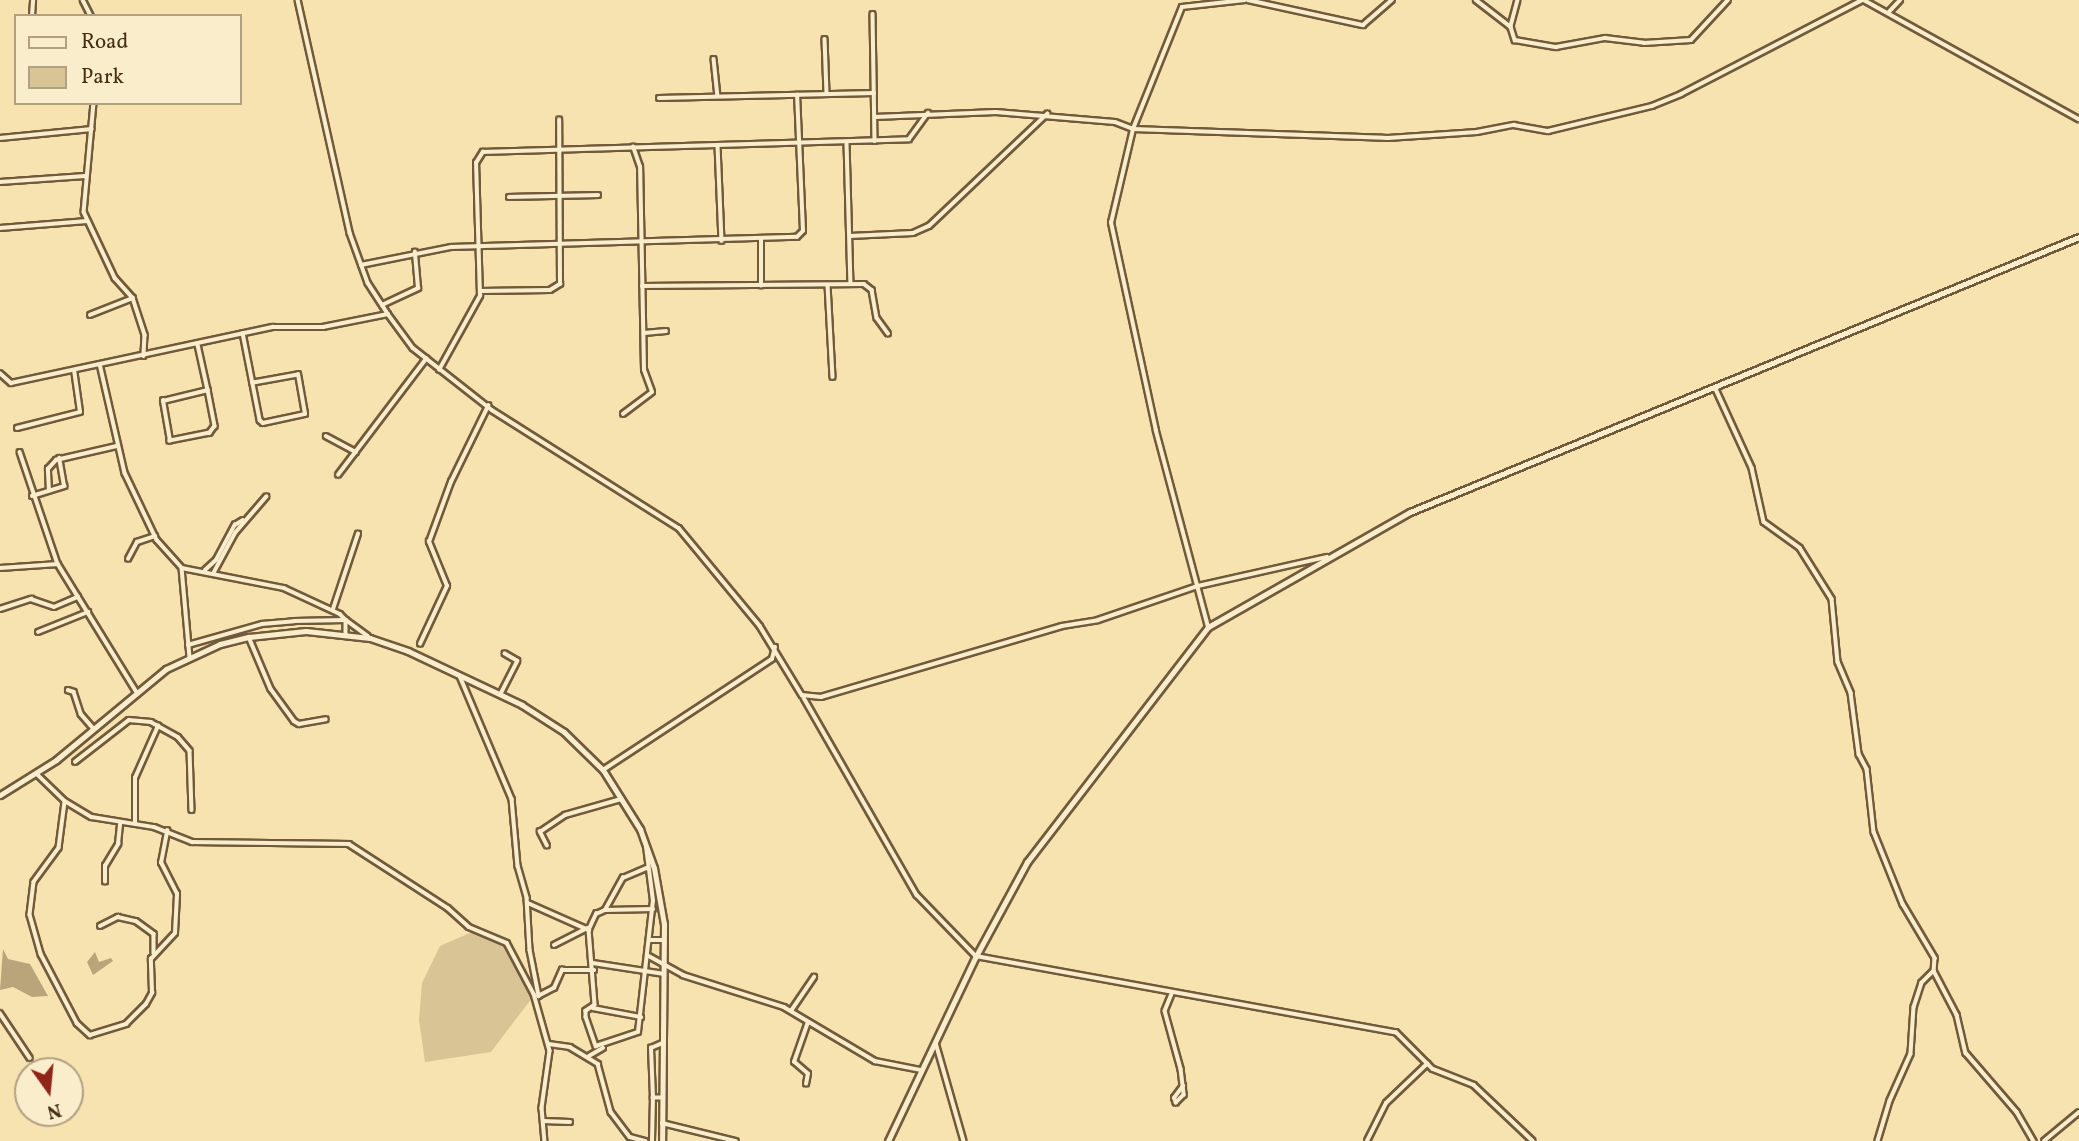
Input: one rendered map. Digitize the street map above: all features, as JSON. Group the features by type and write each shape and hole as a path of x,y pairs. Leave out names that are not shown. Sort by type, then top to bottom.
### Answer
{"street":[{"path":"298,0 361,265 388,314 425,359 439,370 488,406 679,528 775,647 917,895 976,956 1172,994 1396,1032 1427,1064 1472,1084 1533,1141"},
{"path":"1208,627 1156,432 1113,236 1116,193 1133,129 1182,7 1247,0 1363,25 1392,0"},
{"path":"1476,0 1511,27 1517,42 1546,46 1605,38 1644,43 1691,40 1728,0"},
{"path":"1511,27 1518,0"},
{"path":"875,117 928,113 1047,114 1115,122 1133,129 1388,138 1477,132 1514,125 1548,131 1652,106 1681,94 1863,0 2079,119"},
{"path":"1889,12 1900,0"},
{"path":"873,14 875,141"},
{"path":"825,39 827,94"},
{"path":"714,59 718,96"},
{"path":"659,97 874,93"},
{"path":"361,265 415,252 479,246 797,237 803,231 802,144 797,95"},
{"path":"93,105 85,176 87,221 115,278 133,298 145,333 144,356"},
{"path":"439,370 476,308 480,291 479,154 557,149 909,139 928,113"},
{"path":"850,236 913,233 929,226 1047,114"},
{"path":"480,291 555,289 560,284 557,149 559,120"},
{"path":"0,138 92,129"},
{"path":"847,142 851,284"},
{"path":"718,146 722,241"},
{"path":"623,414 652,391 644,370 639,242 640,167 634,147"},
{"path":"0,182 85,176"},
{"path":"509,197 598,195"},
{"path":"0,228 87,221"},
{"path":"888,1141 976,956 1037,846 1208,627 1410,512 2079,237"},
{"path":"761,239 761,287"},
{"path":"382,305 387,298 418,288 415,252"},
{"path":"828,285 833,377"},
{"path":"642,286 869,286 877,318 888,334"},
{"path":"90,315 133,298"},
{"path":"0,373 11,383 273,327 323,327 388,314"},
{"path":"644,332 666,331"},
{"path":"243,334 253,383 263,424 305,414 298,375 253,383"},
{"path":"198,345 208,390 215,426 210,433 170,441 163,401 208,390"},
{"path":"338,475 425,359"},
{"path":"100,364 117,446 155,536 182,568 190,657"},
{"path":"17,428 80,412 74,370"},
{"path":"1715,387 1752,468 1764,522 1800,548 1832,599 1835,648 1851,693 1859,754 1867,769 1874,832 1903,904 1932,951 1934,971 1957,1015 1966,1053 2017,1112 2034,1141"},
{"path":"420,644 447,586 429,542 451,482 488,406"},
{"path":"326,436 356,452"},
{"path":"49,491 48,469 59,458 117,446"},
{"path":"20,452 32,496 58,564 135,691"},
{"path":"32,496 64,484 59,458"},
{"path":"214,572 245,520 266,497"},
{"path":"205,570 216,560 235,525 245,520"},
{"path":"333,609 358,534"},
{"path":"128,559 137,542 155,536"},
{"path":"803,695 821,697 1062,626 1097,620 1198,586 1332,556"},
{"path":"0,568 58,564"},
{"path":"182,568 270,582 333,609 370,638"},
{"path":"0,609 31,599 54,607 78,597"},
{"path":"37,632 88,612"},
{"path":"188,645 262,624 346,620"},
{"path":"346,620 346,634"},
{"path":"0,795 37,774 135,691 190,657 249,637 286,632 346,634 370,638 500,695 551,722 603,770 623,798 646,842 660,894 664,940 662,1141"},
{"path":"249,637 271,689 294,721 326,719"},
{"path":"603,770 772,659 775,647"},
{"path":"500,695 517,661 505,654"},
{"path":"772,659 784,661"},
{"path":"459,675 512,799 518,866 528,903 530,950 537,997 549,1044 543,1121 545,1141"},
{"path":"68,690 74,692 81,714 93,728"},
{"path":"75,762 129,720 158,725 190,751 192,810"},
{"path":"135,824 135,778 158,725"},
{"path":"37,774 65,801 92,817 167,831 192,842 349,844 448,908 469,927 507,943 537,997"},
{"path":"547,846 540,832 565,815 623,798"},
{"path":"65,801 60,848 34,882 30,915 41,954 87,1033 103,1034 126,1024 146,1004 154,934 136,921 118,917 100,926"},
{"path":"105,882 105,866 118,844 120,824"},
{"path":"153,955 177,927 177,894 161,863 167,831"},
{"path":"589,1056 639,1031 653,909 646,842"},
{"path":"605,910 623,878 647,868"},
{"path":"528,903 588,929"},
{"path":"593,1008 594,970 588,929 596,914 605,910 653,909"},
{"path":"554,945 588,929"},
{"path":"650,940 664,940"},
{"path":"648,955 664,964 791,1011 875,1061 921,1070"},
{"path":"593,963 645,974 664,974"},
{"path":"537,997 554,988 562,970 594,970"},
{"path":"1878,1141 1889,1101 1911,1054 1911,1024 1919,991 1934,971"},
{"path":"791,1011 814,977"},
{"path":"1172,994 1165,1012 1182,1086"},
{"path":"604,1047 594,1043 586,1011 593,1008 641,1017"},
{"path":"0,1013 29,1057"},
{"path":"806,1084 808,1074 794,1062 808,1022"},
{"path":"936,1042 964,1141"},
{"path":"652,1141 652,1048 663,1043"},
{"path":"549,1044 589,1056 600,1066 611,1112 630,1137 645,1141"},
{"path":"1367,1141 1386,1103 1427,1064"},
{"path":"653,1098 663,1098"},
{"path":"2044,1141 2079,1112"},
{"path":"543,1121 570,1122"},
{"path":"662,1123 736,1141"}],"green space":[{"path":"472,932 508,947 532,998 491,1052 425,1062 419,1020 422,983 440,946"}],"shaded area":[{"path":"3,949 8,959 30,964 48,996 32,997 13,987 0,990"},
{"path":"95,952 99,962 111,958 113,961 93,975 87,962"}]}
